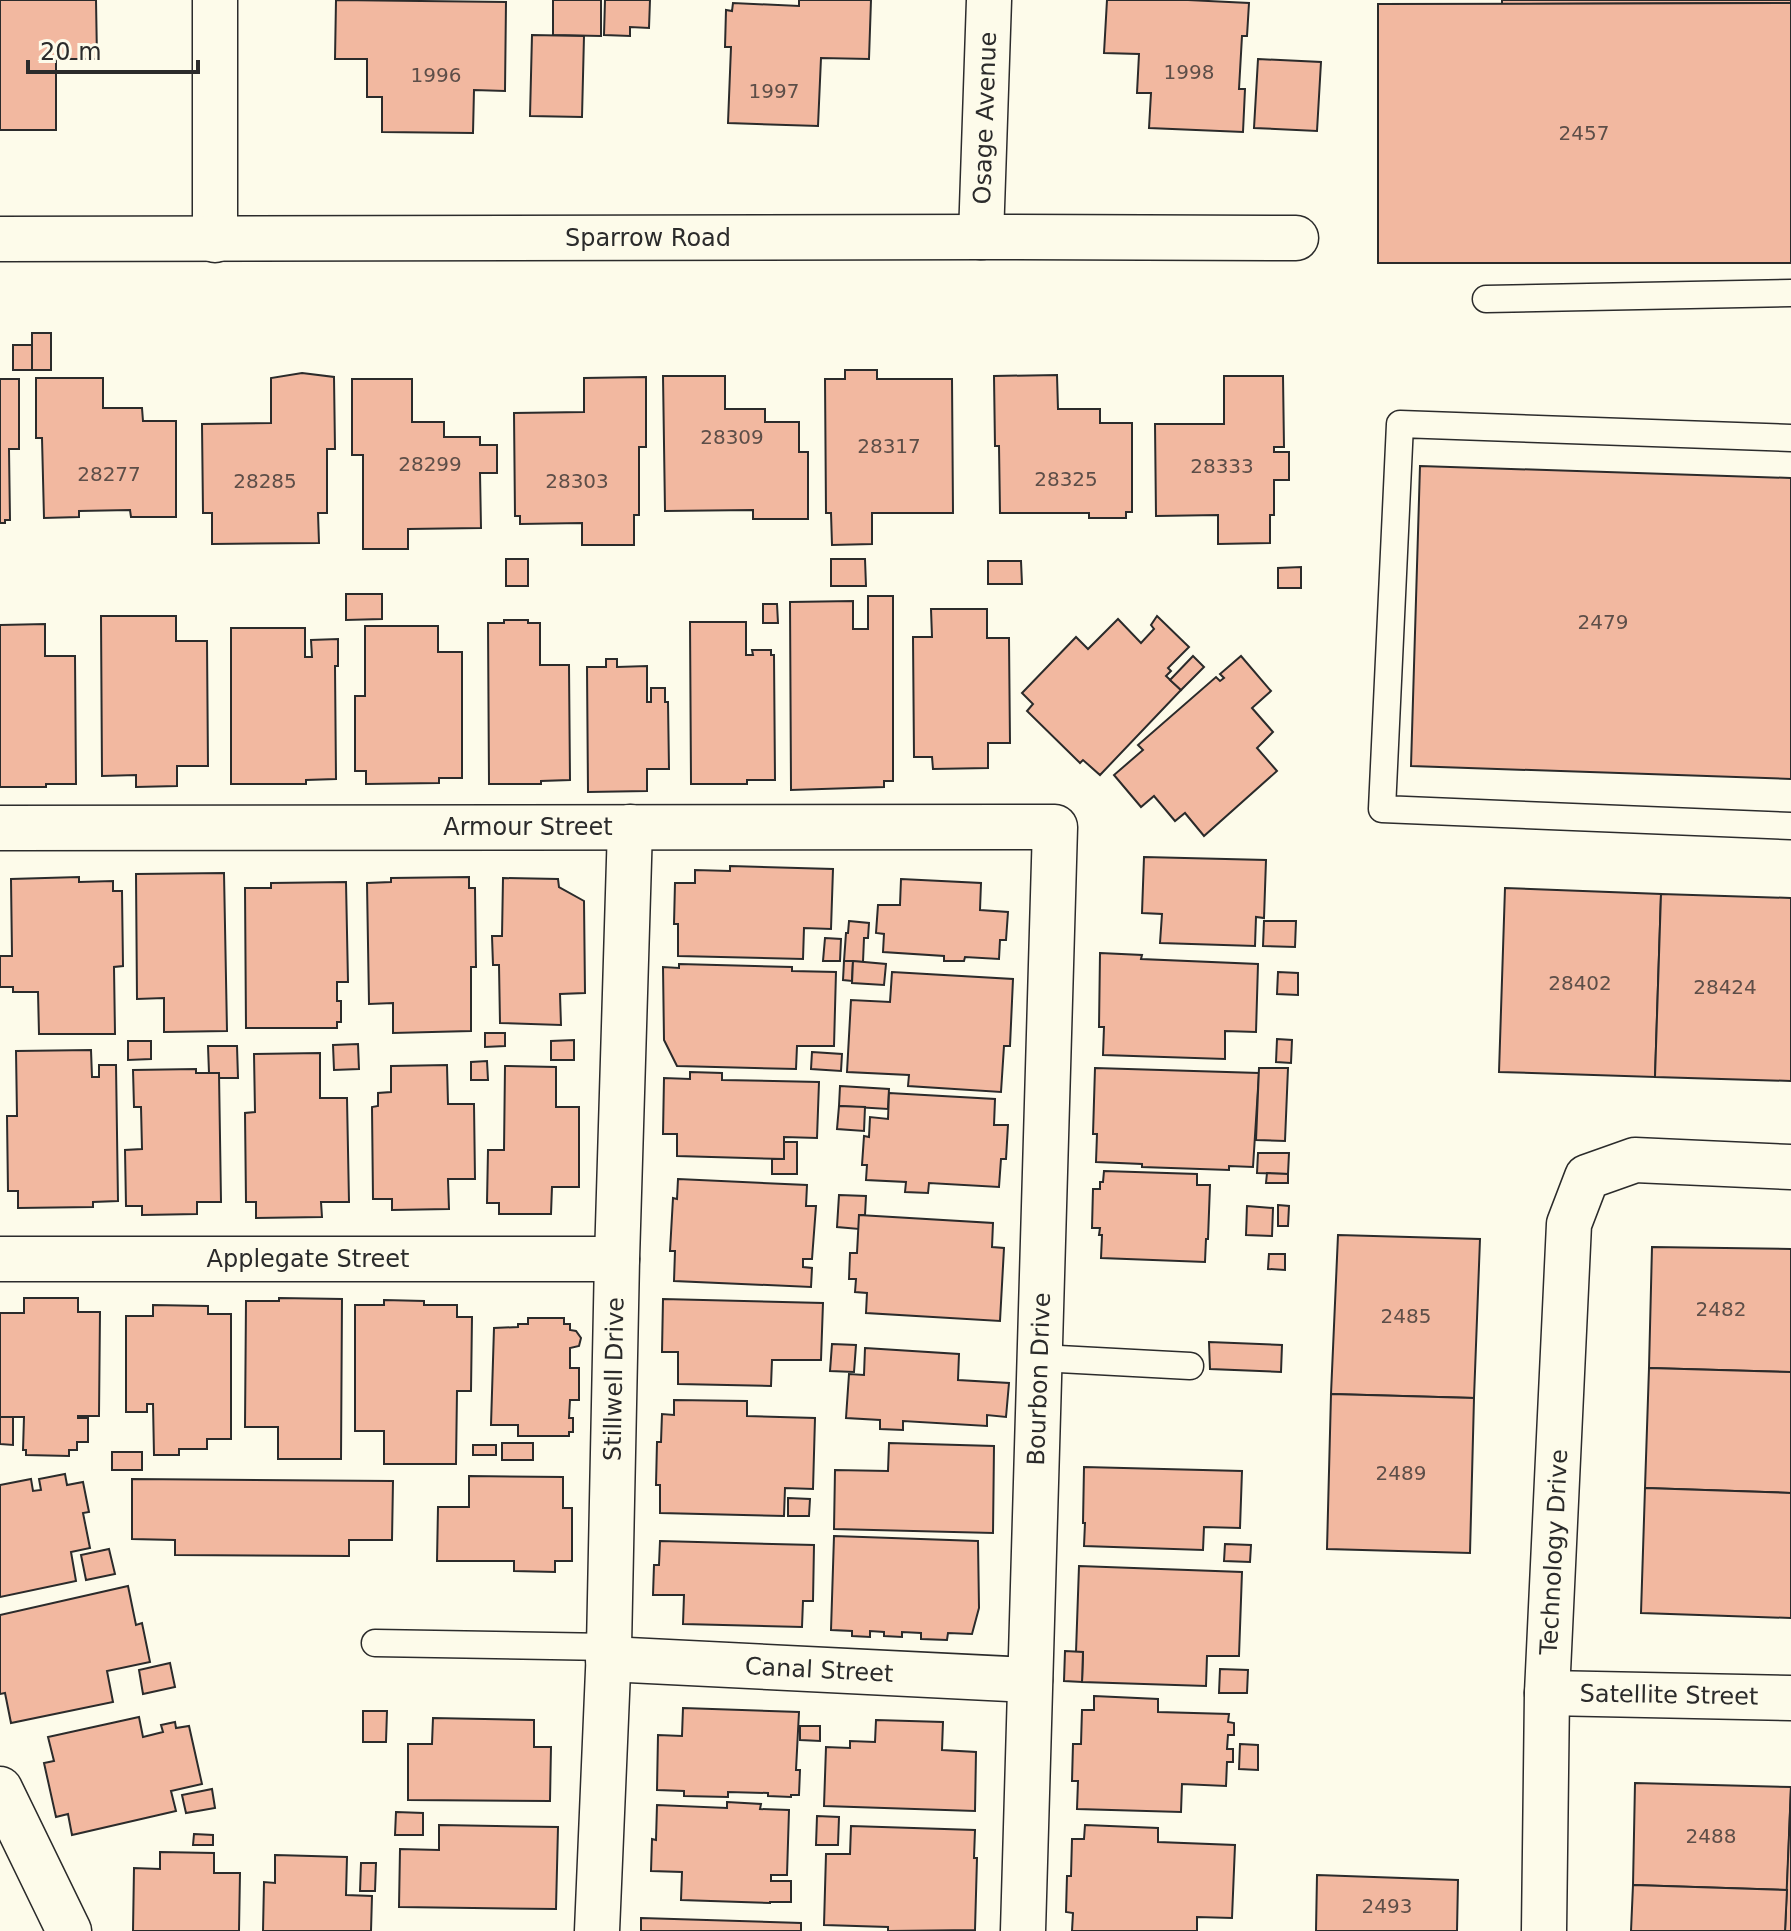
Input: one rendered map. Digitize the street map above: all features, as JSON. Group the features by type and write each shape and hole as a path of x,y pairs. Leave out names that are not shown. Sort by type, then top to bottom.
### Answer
{"street":[{"path":"215,0 215,240"},
{"name":"Osage Avenue","path":"981,237 989,0"},
{"name":"Sparrow Road","path":"0,239 1296,238"},
{"name":"Stillwell Drive","path":"597,1931 609,1653 630,827"},
{"name":"Armour Street","path":"0,828 1055,827"},
{"name":"Bourbon Drive","path":"1023,1931 1055,827"},
{"name":"Technology Drive","path":"1544,1931 1547,1693 1569,1224 1587,1177 1635,1160 1791,1167"},
{"name":"Applegate Street","path":"0,1259 617,1259"},
{"name":"Canal Street","path":"609,1653 1030,1680"},
{"name":"Satellite Street","path":"1547,1693 1791,1698"},
{"path":"0,1789 69,1931"}],"lane":[{"path":"1486,299 1791,293"},
{"path":"1791,438 1400,424 1382,809 1791,826"},
{"path":"1040,1358 1190,1366"},
{"path":"375,1643 609,1653"}],"building":[{"path":"0,0 96,0 97,59 56,59 56,130 0,130"},
{"path":"336,0 506,2 505,91 474,90 473,133 382,132 382,97 367,97 367,59 335,59"},
{"path":"553,0 601,0 601,36 553,35"},
{"path":"605,0 650,0 649,28 630,27 630,36 604,35"},
{"path":"799,0 871,0 869,59 821,58 818,126 728,123 731,47 725,47 726,10 732,11 733,3 799,6"},
{"path":"1107,0 1249,3 1247,36 1242,36 1239,89 1245,89 1243,132 1149,128 1151,93 1137,93 1139,54 1104,53"},
{"path":"1502,0 1791,0 1791,3 1502,4"},
{"path":"1791,3 1791,263 1378,263 1378,4"},
{"path":"532,35 584,36 582,117 530,116"},
{"path":"1258,59 1321,62 1317,131 1254,128"},
{"path":"32,333 51,333 51,370 32,370"},
{"path":"13,345 32,345 32,370 13,370"},
{"path":"845,370 877,370 877,379 952,379 953,513 872,513 872,544 832,545 831,513 826,513 825,379 845,379"},
{"path":"302,373 334,377 335,449 327,449 327,513 318,513 319,543 212,544 212,513 203,513 202,424 271,423 271,378"},
{"path":"1057,375 1058,409 1100,409 1100,423 1132,423 1132,512 1126,512 1126,518 1089,518 1089,513 1000,513 994,376"},
{"path":"663,376 725,376 725,409 765,409 765,422 799,422 799,452 808,452 808,519 753,519 753,510 665,511"},
{"path":"1224,376 1283,376 1284,447 1274,447 1274,452 1289,452 1289,480 1274,480 1270,543 1218,544 1218,515 1156,516 1155,424 1224,424"},
{"path":"646,377 646,447 639,447 639,515 634,515 634,545 582,545 582,523 520,524 520,516 515,516 514,413 584,412 584,378"},
{"path":"36,378 103,378 103,408 142,408 143,421 176,421 176,517 131,517 130,510 79,511 79,517 44,518 42,438 36,438"},
{"path":"0,379 19,379 19,449 9,449 10,520 5,520 5,523 0,523"},
{"path":"352,379 412,379 412,422 444,422 444,437 480,437 480,445 497,445 497,473 480,473 481,528 408,529 408,549 363,549 363,455 352,455"},
{"path":"1420,466 1791,478 1791,779 1411,766"},
{"path":"506,559 528,559 528,586 506,586"},
{"path":"831,559 865,559 866,586 831,586"},
{"path":"988,561 1021,561 1022,584 988,584"},
{"path":"1301,567 1301,588 1278,588 1278,568"},
{"path":"346,594 382,594 382,619 346,620"},
{"path":"868,596 893,596 893,781 884,781 884,787 791,790 790,602 853,601 853,629 868,629"},
{"path":"763,604 777,604 778,623 763,623"},
{"path":"931,609 987,609 987,638 1009,638 1010,743 988,743 988,768 933,769 932,757 914,757 913,637 932,637"},
{"path":"101,616 176,616 176,641 207,641 208,766 177,766 177,786 136,787 136,775 102,776"},
{"path":"1157,616 1189,647 1168,668 1171,671 1166,676 1181,690 1100,775 1083,760 1080,763 1027,711 1033,704 1022,693 1076,637 1088,649 1118,619 1141,643 1154,629 1151,625"},
{"path":"504,620 540,623 540,665 569,665 570,780 541,781 541,784 489,784 488,623 504,623"},
{"path":"690,622 746,622 746,655 753,655 752,650 771,650 771,655 774,655 775,780 747,780 747,784 691,784"},
{"path":"45,624 45,656 75,656 76,784 0,787 0,625"},
{"path":"365,626 438,626 438,652 462,652 462,778 439,778 439,783 366,784 366,771 355,771 355,696 365,696"},
{"path":"231,628 305,628 305,657 312,657 311,640 338,639 338,666 335,666 336,779 306,780 306,784 231,784"},
{"path":"1193,656 1204,667 1181,690 1170,680"},
{"path":"1241,656 1271,691 1252,708 1273,732 1257,748 1277,771 1204,836 1185,813 1175,821 1154,796 1141,807 1114,775 1143,750 1138,745 1216,677 1220,681 1224,678 1220,674"},
{"path":"606,659 617,659 617,667 647,666 647,702 651,702 651,688 665,688 669,769 647,769 647,791 588,792 587,667 606,667"},
{"path":"1144,857 1266,860 1264,918 1256,917 1255,946 1160,943 1162,914 1142,913"},
{"path":"730,866 833,869 831,929 804,928 803,959 678,956 678,924 674,924 675,883 695,883 695,870 730,871"},
{"path":"224,873 227,1031 164,1032 164,998 137,999 136,874"},
{"path":"79,877 79,882 113,881 113,891 122,891 123,966 114,967 115,1034 39,1034 38,992 13,992 13,987 0,987 0,956 12,956 11,879"},
{"path":"469,877 469,888 475,888 476,967 471,967 471,1031 393,1033 393,1003 369,1004 367,883 391,882 391,878"},
{"path":"503,878 558,879 559,887 584,901 585,993 560,994 561,1025 500,1023 499,965 493,965 492,936 502,936"},
{"path":"901,879 981,883 980,910 1008,912 1006,940 1000,940 999,959 965,957 964,961 944,961 944,956 883,952 884,934 876,933 878,905 900,905"},
{"path":"346,882 348,982 337,982 341,1022 337,1022 337,1028 246,1028 245,888 271,888 271,883"},
{"path":"1505,888 1661,894 1655,1077 1499,1072"},
{"path":"1661,894 1791,898 1791,1081 1655,1077"},
{"path":"849,921 869,923 868,938 864,938 863,962 844,961"},
{"path":"1264,921 1296,921 1295,947 1263,946"},
{"path":"825,938 841,939 840,961 823,961"},
{"path":"1100,953 1142,955 1141,959 1258,964 1256,1032 1225,1031 1225,1059 1103,1055 1104,1027 1099,1027"},
{"path":"844,961 853,961 852,981 843,980"},
{"path":"853,961 886,964 884,985 852,983"},
{"path":"679,964 792,967 792,971 836,972 834,1046 797,1046 796,1069 677,1066 664,1040 663,967 679,968"},
{"path":"892,972 1013,979 1010,1046 1004,1046 1001,1092 908,1086 909,1075 847,1072 851,1000 890,1002"},
{"path":"1278,972 1298,973 1298,995 1277,994"},
{"path":"485,1033 505,1033 505,1046 485,1047"},
{"path":"1277,1039 1292,1040 1291,1063 1276,1062"},
{"path":"574,1040 574,1060 551,1060 551,1041"},
{"path":"128,1041 151,1041 151,1059 128,1060"},
{"path":"358,1044 359,1069 334,1070 333,1045"},
{"path":"208,1046 237,1046 238,1078 219,1078 219,1073 209,1073"},
{"path":"91,1050 92,1077 99,1077 99,1065 116,1065 118,1201 93,1202 93,1207 18,1208 18,1191 8,1191 7,1116 17,1116 16,1051"},
{"path":"812,1052 842,1054 841,1071 811,1069"},
{"path":"320,1053 320,1098 347,1098 349,1202 321,1202 322,1217 256,1218 256,1202 246,1202 245,1113 255,1112 254,1054"},
{"path":"487,1061 488,1080 471,1080 471,1062"},
{"path":"447,1065 448,1104 474,1104 475,1179 448,1179 449,1209 392,1210 392,1199 373,1199 372,1107 378,1106 378,1093 391,1092 391,1066"},
{"path":"505,1066 556,1067 556,1107 579,1107 579,1187 552,1187 551,1214 499,1214 499,1203 487,1203 488,1150 504,1150"},
{"path":"1095,1068 1259,1073 1253,1167 1229,1166 1229,1170 1096,1162 1097,1134 1093,1134"},
{"path":"1259,1068 1288,1068 1285,1141 1256,1140"},
{"path":"196,1069 196,1073 219,1073 221,1202 197,1202 197,1214 142,1215 142,1206 126,1206 125,1150 142,1149 141,1107 134,1107 133,1070"},
{"path":"690,1072 722,1073 722,1080 819,1082 817,1138 784,1137 784,1159 677,1156 677,1134 663,1134 664,1078 690,1079"},
{"path":"840,1086 889,1089 888,1109 839,1106"},
{"path":"889,1093 995,1099 994,1125 1008,1125 1006,1159 1001,1159 999,1187 929,1183 928,1193 905,1192 906,1182 866,1180 867,1165 862,1165 864,1136 869,1137 870,1117 888,1119"},
{"path":"839,1106 865,1107 864,1131 837,1129"},
{"path":"784,1142 797,1142 797,1174 772,1174 772,1159 784,1159"},
{"path":"1258,1153 1289,1153 1288,1174 1257,1173"},
{"path":"1104,1171 1197,1174 1197,1185 1210,1185 1205,1262 1101,1258 1100,1228 1092,1228 1093,1189 1100,1189"},
{"path":"1267,1173 1288,1174 1288,1183 1266,1183"},
{"path":"678,1179 807,1185 806,1206 816,1206 812,1259 803,1259 803,1267 812,1268 811,1287 674,1281 675,1251 670,1251 673,1198 677,1199"},
{"path":"839,1195 866,1196 865,1215 859,1215 859,1229 837,1227"},
{"path":"1278,1205 1289,1206 1288,1226 1278,1226"},
{"path":"1247,1206 1273,1208 1272,1236 1246,1235"},
{"path":"859,1215 993,1223 992,1247 1004,1248 1000,1321 866,1313 867,1293 855,1292 856,1279 849,1279 850,1253 857,1253"},
{"path":"1338,1235 1480,1239 1474,1398 1331,1394"},
{"path":"1652,1247 1791,1249 1791,1372 1649,1368"},
{"path":"1269,1254 1285,1254 1285,1270 1268,1269"},
{"path":"24,1298 78,1298 78,1312 100,1312 99,1416 78,1416 88,1418 88,1442 77,1442 77,1450 69,1450 69,1456 26,1455 26,1450 23,1450 24,1417 0,1417 0,1313 24,1313"},
{"path":"279,1298 342,1299 341,1459 278,1459 278,1427 245,1427 246,1301 279,1301"},
{"path":"663,1299 823,1303 821,1360 772,1360 771,1386 678,1384 678,1352 662,1352"},
{"path":"384,1300 457,1305 457,1317 472,1317 471,1391 457,1391 456,1464 384,1464 384,1431 355,1431 355,1305 384,1305"},
{"path":"153,1305 208,1306 208,1314 231,1314 231,1439 207,1439 207,1449 179,1449 179,1455 154,1455 153,1404 147,1404 147,1412 126,1412 126,1316 153,1316"},
{"path":"528,1318 564,1318 564,1324 570,1324 570,1330 576,1331 581,1338 579,1346 570,1348 570,1368 579,1368 579,1400 570,1400 569,1418 573,1418 573,1432 569,1432 569,1436 518,1436 518,1425 491,1425 494,1328 518,1327 518,1324 528,1324"},
{"path":"1209,1342 1282,1345 1281,1372 1210,1369"},
{"path":"832,1344 856,1345 854,1372 830,1371"},
{"path":"865,1348 959,1354 958,1380 1009,1383 1006,1417 987,1415 987,1426 903,1421 903,1430 880,1429 880,1420 846,1418 849,1374 864,1375"},
{"path":"1649,1368 1791,1372 1791,1493 1645,1488"},
{"path":"1331,1394 1474,1398 1470,1553 1327,1549"},
{"path":"674,1400 747,1401 747,1416 815,1418 813,1489 785,1488 784,1516 660,1513 660,1485 656,1485 657,1442 661,1442 662,1414 674,1415"},
{"path":"0,1417 13,1417 13,1445 0,1444"},
{"path":"502,1443 533,1443 533,1460 502,1460"},
{"path":"889,1443 994,1446 993,1533 834,1529 835,1470 888,1471"},
{"path":"473,1445 496,1445 496,1455 473,1455"},
{"path":"112,1452 142,1452 142,1470 112,1470"},
{"path":"1084,1467 1242,1471 1240,1528 1204,1527 1203,1550 1084,1546"},
{"path":"65,1474 67,1485 83,1482 89,1512 83,1513 90,1548 71,1552 76,1581 0,1597 0,1485 31,1479 33,1491 41,1490 39,1479"},
{"path":"469,1476 563,1477 563,1508 572,1508 572,1561 555,1561 555,1572 514,1571 514,1561 437,1561 438,1507 469,1507"},
{"path":"132,1479 393,1481 392,1540 349,1540 349,1556 175,1555 175,1540 132,1539"},
{"path":"1645,1488 1791,1493 1791,1618 1641,1613"},
{"path":"788,1498 810,1499 809,1516 788,1516"},
{"path":"834,1536 978,1541 979,1608 972,1634 948,1633 947,1640 921,1639 921,1633 902,1632 902,1637 870,1631 870,1637 852,1636 852,1631 831,1630"},
{"path":"660,1541 814,1545 813,1601 803,1601 802,1627 683,1624 684,1595 653,1595 654,1565 659,1565"},
{"path":"1225,1544 1251,1545 1250,1562 1224,1561"},
{"path":"109,1549 115,1574 86,1580 81,1555"},
{"path":"1079,1566 1242,1572 1239,1656 1207,1656 1206,1686 1082,1682 1083,1652 1076,1652"},
{"path":"128,1586 136,1625 142,1623 150,1662 107,1671 113,1702 11,1723 5,1693 0,1694 0,1615"},
{"path":"1065,1651 1083,1652 1082,1682 1064,1681"},
{"path":"170,1663 175,1687 143,1694 139,1670"},
{"path":"1220,1669 1248,1670 1247,1693 1219,1693"},
{"path":"1094,1696 1158,1699 1158,1712 1229,1714 1228,1722 1234,1723 1234,1735 1228,1735 1227,1749 1233,1749 1233,1762 1227,1762 1226,1786 1182,1784 1181,1812 1077,1809 1078,1781 1072,1781 1073,1744 1081,1744 1082,1710 1094,1710"},
{"path":"683,1708 799,1712 796,1770 800,1770 799,1795 728,1792 728,1797 684,1796 684,1791 657,1790 658,1735 682,1736"},
{"path":"363,1711 387,1711 386,1742 363,1742"},
{"path":"139,1717 143,1737 163,1732 161,1725 175,1722 176,1728 189,1726 202,1784 171,1791 176,1811 72,1835 68,1814 56,1817 44,1763 54,1761 48,1737"},
{"path":"433,1718 534,1720 534,1747 551,1747 550,1801 408,1800 408,1744 432,1744"},
{"path":"876,1720 943,1722 942,1750 976,1752 975,1811 824,1806 826,1747 850,1748 850,1741 875,1742"},
{"path":"800,1726 820,1726 820,1741 800,1740"},
{"path":"1240,1744 1258,1745 1258,1770 1239,1769"},
{"path":"1635,1783 1791,1787 1787,1890 1633,1885"},
{"path":"1791,1787 1791,1931 1785,1931"},
{"path":"212,1789 215,1808 186,1813 182,1795"},
{"path":"727,1802 761,1804 760,1809 789,1810 787,1875 771,1875 771,1881 791,1881 791,1902 681,1900 682,1872 651,1871 657,1805 727,1808"},
{"path":"396,1812 423,1813 423,1835 395,1835"},
{"path":"817,1816 839,1817 838,1845 816,1845"},
{"path":"439,1825 558,1827 556,1909 399,1907 400,1849 439,1850"},
{"path":"1085,1825 1158,1828 1158,1842 1235,1845 1232,1918 1197,1917 1197,1931 1072,1931 1073,1913 1066,1912 1067,1876 1071,1876 1072,1839 1084,1839"},
{"path":"851,1826 975,1830 975,1930 888,1931 888,1927 824,1925 826,1854 850,1854"},
{"path":"194,1834 213,1835 213,1845 193,1845"},
{"path":"160,1852 214,1853 214,1873 240,1873 239,1931 133,1931 134,1868 160,1869"},
{"path":"275,1855 347,1857 346,1895 372,1896 371,1931 263,1931 264,1882 275,1883"},
{"path":"361,1863 376,1863 375,1891 360,1891"},
{"path":"1317,1875 1458,1880 1457,1931 1316,1931"},
{"path":"1633,1885 1787,1890 1785,1931 1631,1931"},
{"path":"641,1918 801,1923 801,1931 641,1931"}]}
